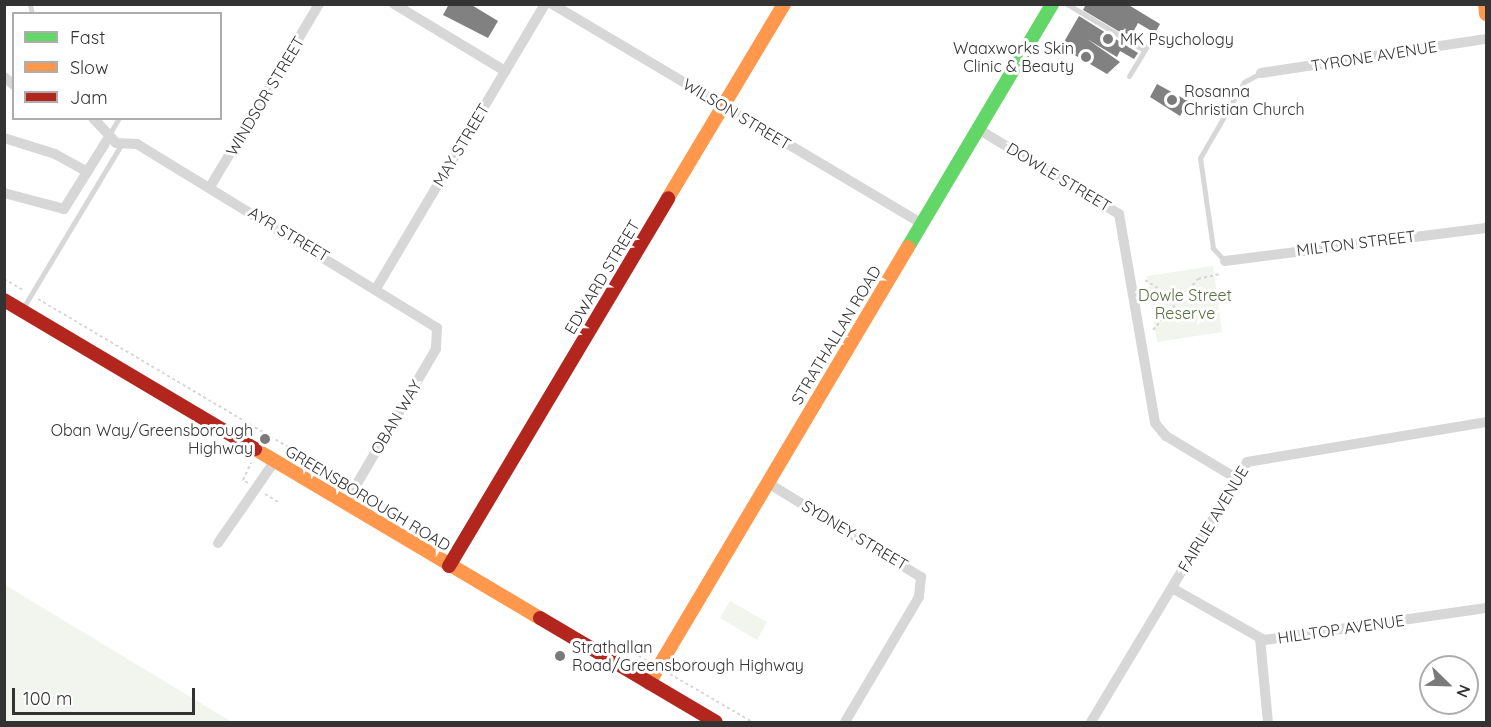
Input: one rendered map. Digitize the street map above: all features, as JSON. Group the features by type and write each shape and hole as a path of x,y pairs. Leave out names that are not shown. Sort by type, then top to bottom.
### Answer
{"main road":[{"name":"EDWARD STREET","path":"449,566 784,4"},
{"name":"STRATHALLAN ROAD","path":"649,683 1052,4"},
{"path":"1485,4 1486,14"},
{"name":"GREENSBOROUGH ROAD","path":"4,300 273,462 716,723"}],"street":[{"name":"WINDSOR STREET","path":"210,187 319,4"},
{"path":"394,4 505,71"},
{"name":"MAY STREET","path":"377,287 545,4"},
{"name":"WILSON STREET","path":"552,4 922,224"},
{"name":"TYRONE AVENUE","path":"1261,73 1486,39"},
{"path":"95,120 109,137 121,145"},
{"name":"DOWLE STREET","path":"978,129 1119,213 1155,423 1166,436 1236,478"},
{"path":"4,193 65,208 109,137"},
{"path":"4,138 55,154 87,172"},
{"name":"AYR STREET","path":"121,145 137,144 377,287 437,328"},
{"name":"MILTON STREET","path":"1225,261 1486,228"},
{"name":"OBAN WAY","path":"345,504 436,350 437,328"},
{"name":"FAIRLIE AVENUE","path":"1091,723 1247,462 1264,455 1486,422"},
{"path":"218,543 273,462"},
{"name":"SYDNEY STREET","path":"768,483 921,577 919,597 844,723"},
{"name":"HILLTOP AVENUE","path":"1172,588 1260,639 1486,608"},
{"path":"1260,639 1268,723"}],"lane":[{"path":"1067,4 1144,50"},
{"path":"1129,76 1155,33"},
{"path":"1225,261 1213,248 1200,158 1244,82 1261,73"},
{"path":"109,137 118,120"},
{"path":"22,310 121,145"}],"path":[{"path":"1153,330 1176,300 1201,277 1220,274"},
{"path":"4,279 459,549"},
{"path":"1145,280 1176,300"},
{"path":"614,642 752,723"}],"green space":[{"name":"Dowle Street Reserve","path":"1213,266 1222,332 1157,342 1147,276"},
{"path":"5,585 232,722 5,722"},
{"path":"730,601 767,622 757,640 720,618"}],"building":[{"path":"449,4 470,4 498,21 488,38 443,15"},
{"path":"1086,4 1127,4 1160,24 1155,33 1138,23 1130,38 1083,10"},
{"path":"1079,16 1138,53 1134,59 1120,51 1117,57 1087,39 1120,62 1107,74 1061,47"},
{"name":"Rosanna Christian Church","path":"1157,84 1188,101 1180,116 1150,97"}],"traffic: fast":[{"path":"908,247 1052,4"}],"traffic: slow":[{"path":"668,198 784,4"},
{"path":"1485,4 1486,14"},
{"path":"649,683 908,247"},
{"path":"255,449 540,618"}],"traffic: jam":[{"path":"449,566 668,198"},
{"path":"4,300 255,449"},
{"path":"540,618 716,722"}],"place":[{"name":"MK Psychology","path":"1108,39"},
{"name":"Waaxworks Skin Clinic & Beauty","path":"1086,57"},
{"name":"Rosanna Christian Church","path":"1172,100"},
{"name":"Oban Way/Greensborough Highway","path":"265,439"},
{"name":"Strathallan Road/Greensborough Highway","path":"560,656"}]}
